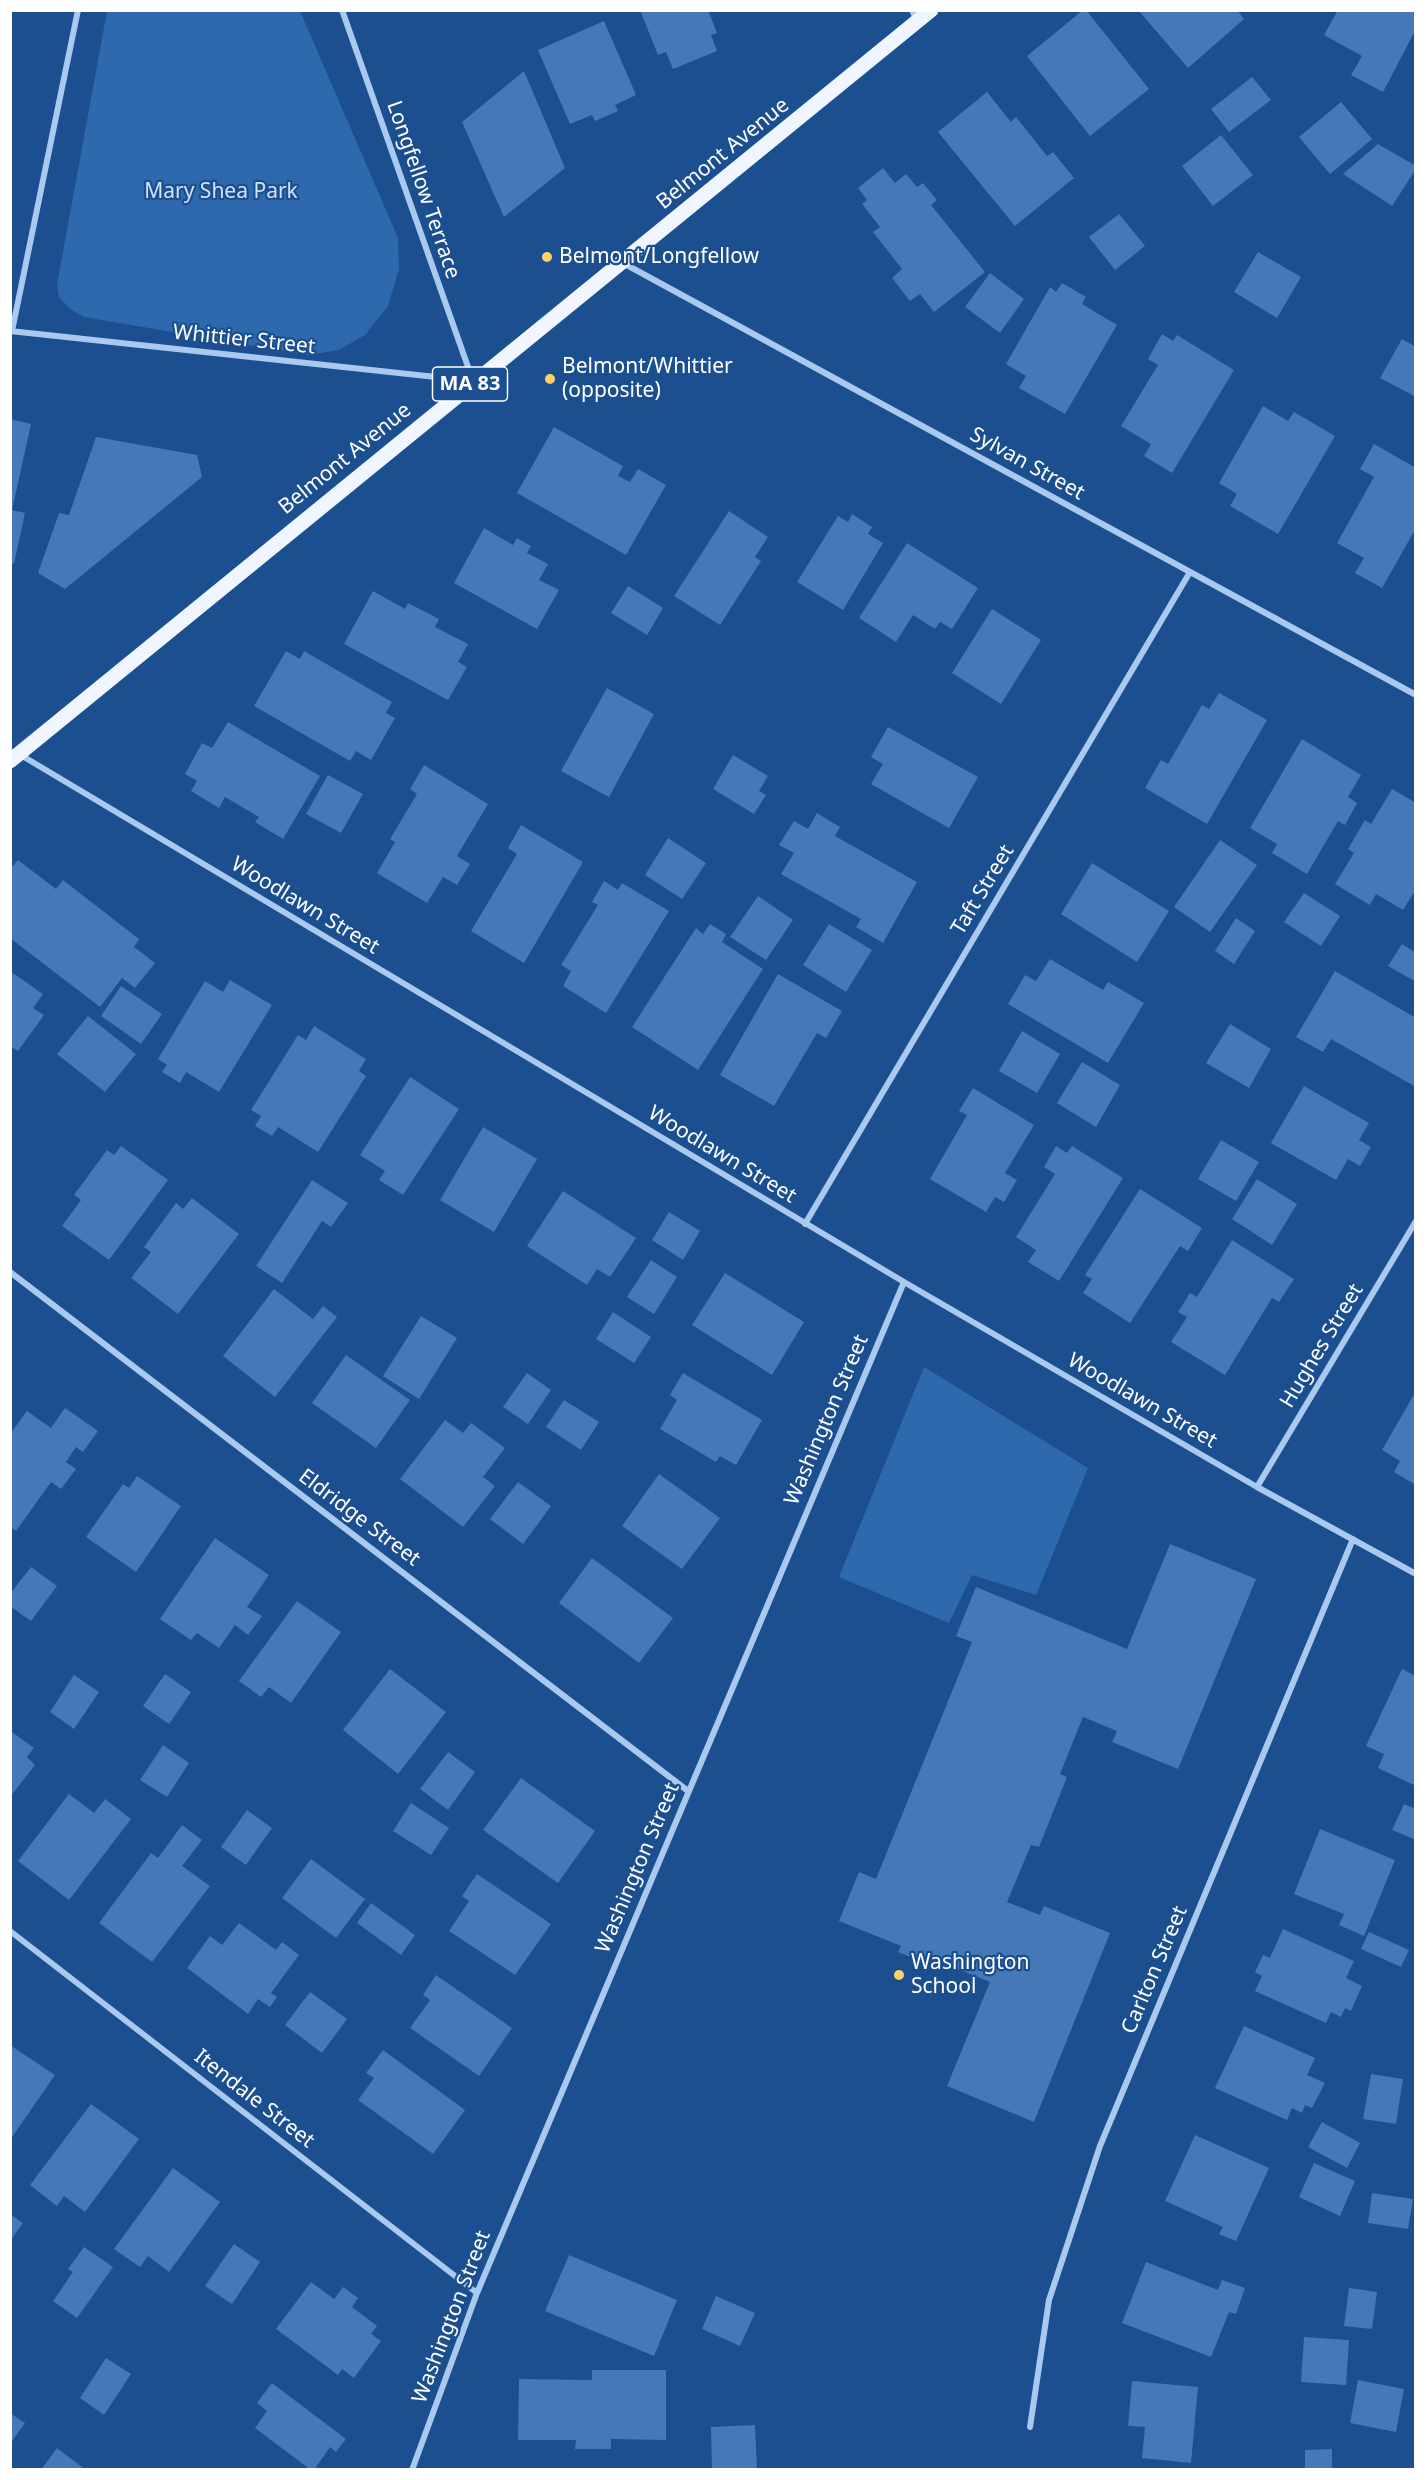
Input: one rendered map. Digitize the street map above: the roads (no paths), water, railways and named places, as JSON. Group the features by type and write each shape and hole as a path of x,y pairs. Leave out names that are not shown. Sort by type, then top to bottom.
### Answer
{"main road":[{"name":"Belmont Avenue","path":"15,757 473,381 623,262 915,16 931,10"}],"street":[{"path":"11,331 78,10"},
{"name":"Longfellow Terrace","path":"342,10 473,381"},
{"name":"Sylvan Street","path":"623,262 1416,695"},
{"name":"Whittier Street","path":"11,331 473,381"},
{"name":"Taft Street","path":"805,1224 1190,572"},
{"name":"Woodlawn Street","path":"15,757 904,1282 1257,1487 1416,1574"},
{"name":"Hughes Street","path":"1257,1487 1416,1221"},
{"name":"Eldridge Street","path":"10,1272 688,1791"},
{"name":"Washington Street","path":"412,2469 477,2293 904,1282"},
{"name":"Carlton Street","path":"1030,2427 1049,2300 1100,2146 1353,1539"},
{"name":"Itendale Street","path":"10,1931 477,2293"}],"place":[{"name":"Belmont/Longfellow","path":"547,257"},
{"name":"Belmont/Whittier (opposite)","path":"550,379"},
{"name":"Washington School","path":"899,1975"}],"park label":[{"name":"Mary Shea Park","path":"221,192"}]}
